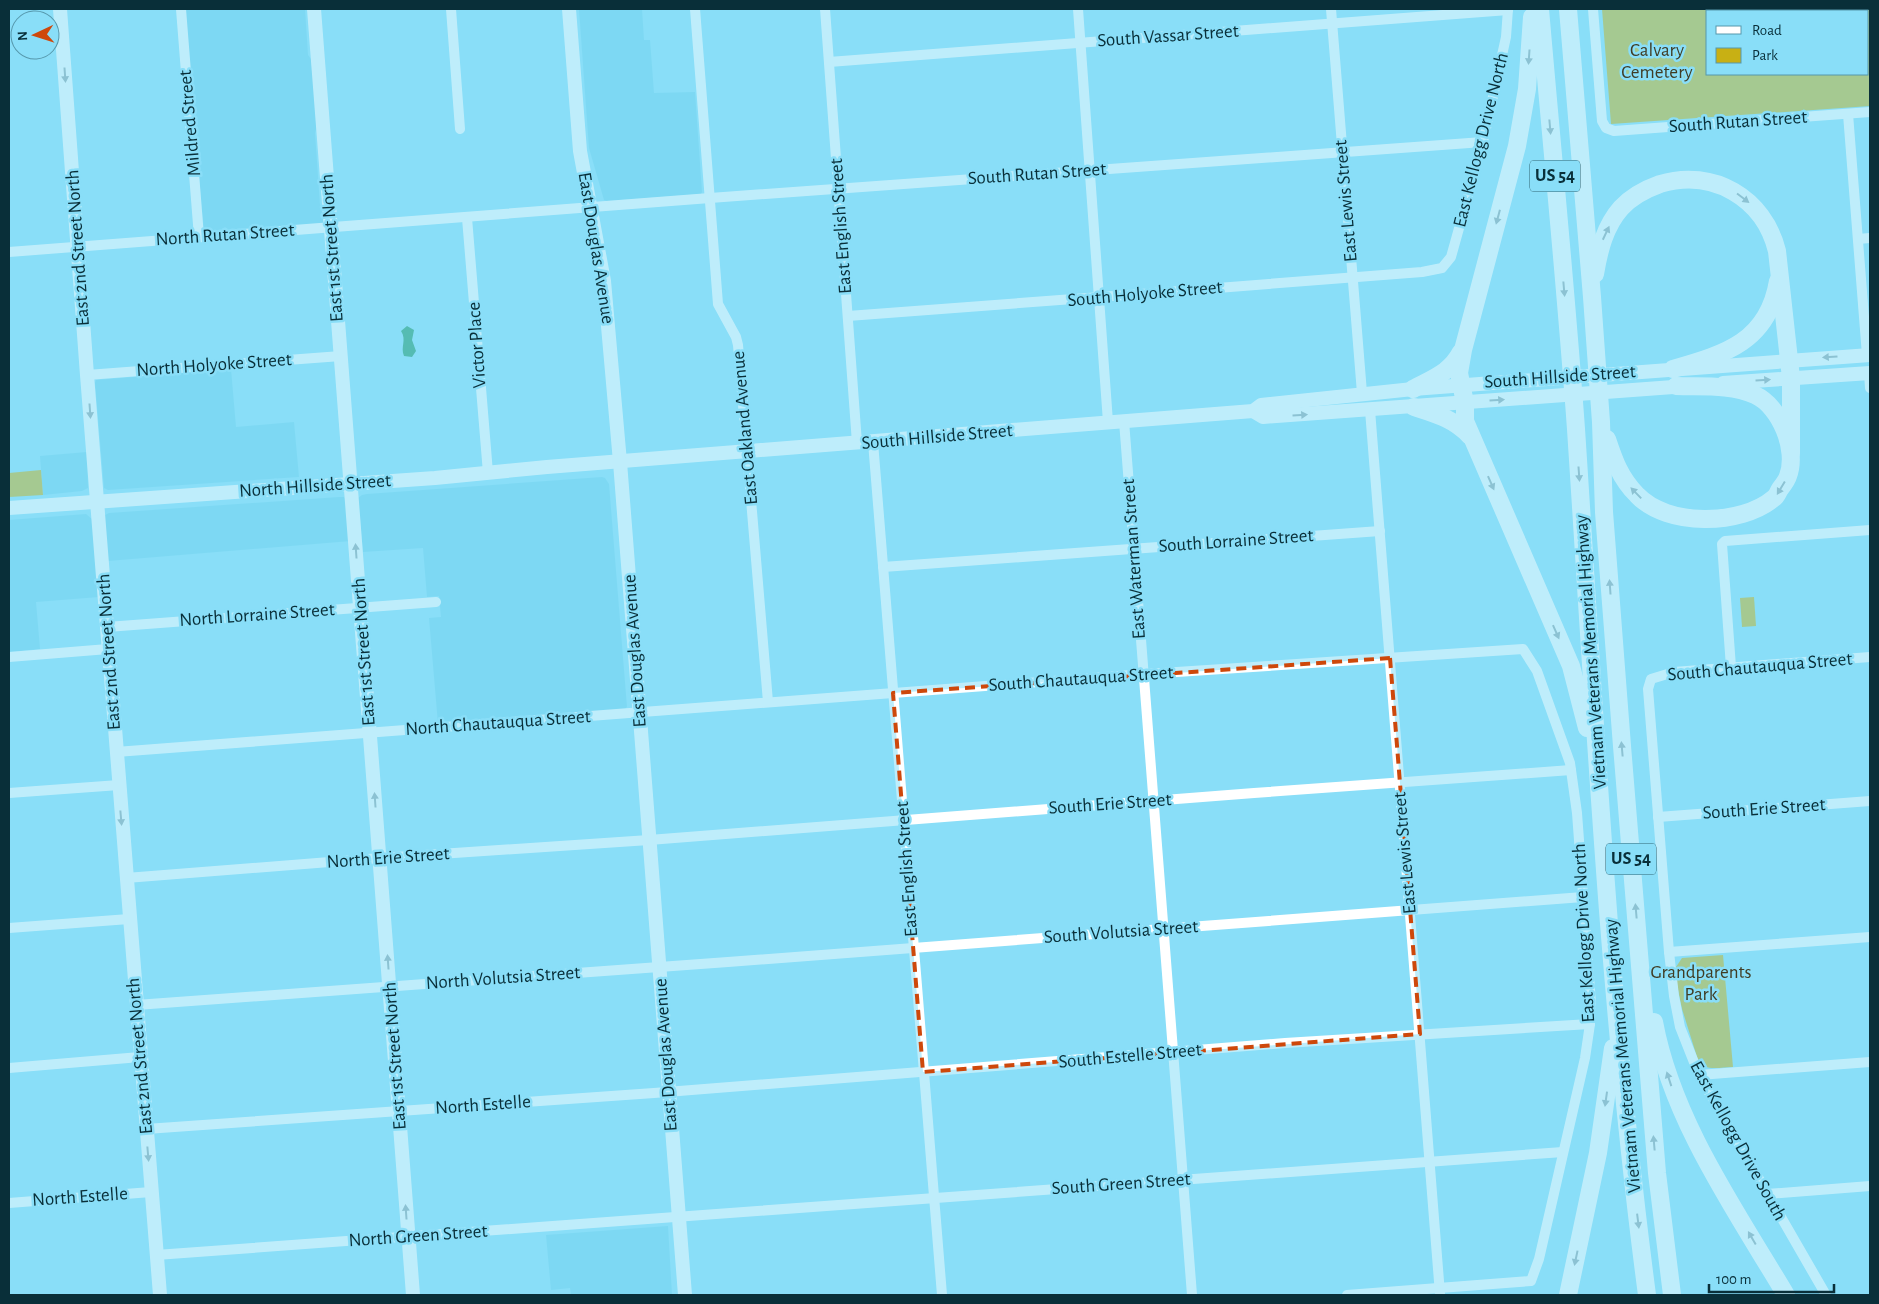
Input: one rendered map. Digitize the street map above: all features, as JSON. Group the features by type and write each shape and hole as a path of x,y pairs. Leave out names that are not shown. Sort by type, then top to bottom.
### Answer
{"highway":[{"path":"1532,9 1527,89 1517,146 1463,350 1459,373 1465,403 1465,421 1571,666 1585,714 1601,804"},
{"name":"Vietnam Veterans Memorial Highway","path":"1540,9 1569,343 1601,804 1624,1097 1646,1291"},
{"name":"Vietnam Veterans Memorial Highway","path":"1568,9 1592,297 1601,422 1605,532 1638,945 1657,1173 1672,1295"},
{"path":"1592,297 1601,246 1613,218 1622,206 1641,192 1653,186 1673,181 1697,180 1724,186 1744,198 1765,220 1775,243 1779,265 1790,369 1791,452 1789,475 1775,497 1754,511 1729,518 1692,519 1662,512 1637,496 1618,471 1601,422"},
{"path":"1673,369 1713,358 1736,347 1751,336 1766,316 1772,302 1777,284 1779,265"},
{"path":"1413,388 1445,372 1455,363 1463,350"},
{"path":"1676,386 1728,388 1755,394 1770,404 1781,419 1791,452"},
{"path":"1414,407 1448,418 1460,426 1472,439"},
{"path":"1638,945 1659,1049 1675,1096 1715,1175 1786,1295"},
{"path":"1568,1295 1598,1153 1613,1053 1615,980"},
{"path":"1657,1173 1682,1295"}],"main road":[{"name":"East 2nd Street North","path":"60,9 116,752 160,1295"},
{"name":"East 1st Street North","path":"314,9 413,1295"},
{"name":"East Douglas Avenue","path":"569,9 580,150 592,207 604,281 640,712 685,1295"},
{"name":"South Hillside Street","path":"1253,411 1263,417 1676,386 1869,355"},
{"name":"South Hillside Street","path":"620,462 1253,411 1261,405 1362,393 1673,369 1790,369 1870,373"},
{"name":"North Hillside Street","path":"9,508 351,484 620,462"}],"street":[{"name":"Mildred Street","path":"181,9 199,237"},
{"path":"451,9 460,129"},
{"name":"East Oakland Avenue","path":"695,9 718,304 736,337 738,345 768,702"},
{"name":"East English Street","path":"825,9 856,443"},
{"path":"1078,9 1108,422"},
{"name":"East Lewis Street","path":"1331,9 1362,393"},
{"name":"South Rutan Street","path":"1593,9 1602,121 1606,128 1614,131 1870,112"},
{"name":"South Vassar Street","path":"829,62 1508,10"},
{"name":"East Kellogg Drive North","path":"1442,268 1451,257 1482,142 1506,37 1508,10"},
{"path":"1848,114 1869,355"},
{"name":"South Rutan Street","path":"592,207 1482,142"},
{"name":"North Rutan Street","path":"9,252 592,207"},
{"name":"Victor Place","path":"467,218 488,473"},
{"path":"1858,239 1870,238"},
{"name":"South Holyoke Street","path":"848,316 1422,272 1442,268"},
{"name":"North Holyoke Street","path":"87,375 341,356"},
{"path":"1870,373 1870,388"},
{"name":"East Lewis Street","path":"1370,410 1440,1292"},
{"name":"East Waterman Street","path":"1124,421 1192,1295"},
{"name":"East English Street","path":"873,442 942,1295"},
{"path":"1730,668 1721,548 1725,541 1870,530"},
{"name":"South Lorraine Street","path":"883,567 1380,531"},
{"name":"North Lorraine Street","path":"107,627 436,602"},
{"path":"9,657 108,649"},
{"name":"East Kellogg Drive North","path":"1440,1292 1531,1281 1539,1259 1576,1097 1590,1024 1591,1002 1577,814 1571,770 1537,671 1523,649"},
{"name":"South Chautauqua Street","path":"640,712 1143,674 1523,649"},
{"name":"South Chautauqua Street","path":"1650,679 1674,672 1870,657"},
{"name":"East Kellogg Drive South","path":"1650,679 1649,698 1658,817 1669,952 1676,1011 1686,1045 1699,1075 1826,1295"},
{"name":"North Chautauqua Street","path":"116,752 640,712"},
{"name":"South Erie Street","path":"649,840 1571,770"},
{"path":"9,793 119,785"},
{"name":"South Erie Street","path":"1658,817 1870,801"},
{"name":"North Erie Street","path":"126,878 380,858 649,840"},
{"name":"South Volutsia Street","path":"660,967 1583,897"},
{"path":"9,928 130,919"},
{"path":"1669,952 1870,937"},
{"name":"North Volutsia Street","path":"136,1005 660,967"},
{"name":"South Estelle Street","path":"669,1092 1173,1052 1590,1024"},
{"path":"9,1068 140,1057"},
{"path":"1699,1075 1870,1062"},
{"name":"North Estelle","path":"146,1129 669,1092"},
{"name":"South Green Street","path":"679,1217 1430,1160 1563,1152"},
{"path":"1767,1194 1870,1186"},
{"name":"North Estelle","path":"9,1203 151,1192"},
{"name":"North Green Street","path":"156,1255 679,1217"},
{"path":"1348,1295 1440,1292"}],"highlighted area":[{"path":"1390,658 1420,1034 923,1072 893,693"}],"shaded area":[{"path":"184,9 305,9 308,55 311,59 318,121 315,133 320,205 324,210 324,222 321,224 204,232"},
{"path":"579,9 642,9 644,40 650,40 654,93 695,92 701,194 604,200 589,148"},
{"path":"407,326 414,330 412,340 416,351 412,357 404,356 403,353 403,334 401,331"},
{"path":"231,369 236,427 294,422 299,477 108,490 104,488 96,380"},
{"path":"87,452 88,488 82,491 43,495 40,456"},
{"path":"602,477 609,484 627,707 624,710 438,724 429,618 441,617 439,596 427,597 423,548 363,552 358,498 367,494"},
{"path":"344,497 346,500 351,541 108,561 104,519 105,515 109,513"},
{"path":"86,514 93,520 99,597 36,602 40,649 9,652 9,520"},
{"path":"668,1226 672,1295 571,1295 570,1288 551,1290 546,1235"}],"green space":[{"name":"Calvary Cemetery","path":"1602,9 1870,9 1870,106 1611,124"},
{"path":"41,470 43,495 9,497 9,473"},
{"path":"1754,597 1756,626 1742,627 1740,598"},
{"name":"Grandparents Park","path":"1723,955 1733,1067 1712,1068 1703,1065 1697,1057 1682,1009 1674,970 1682,958"}]}
